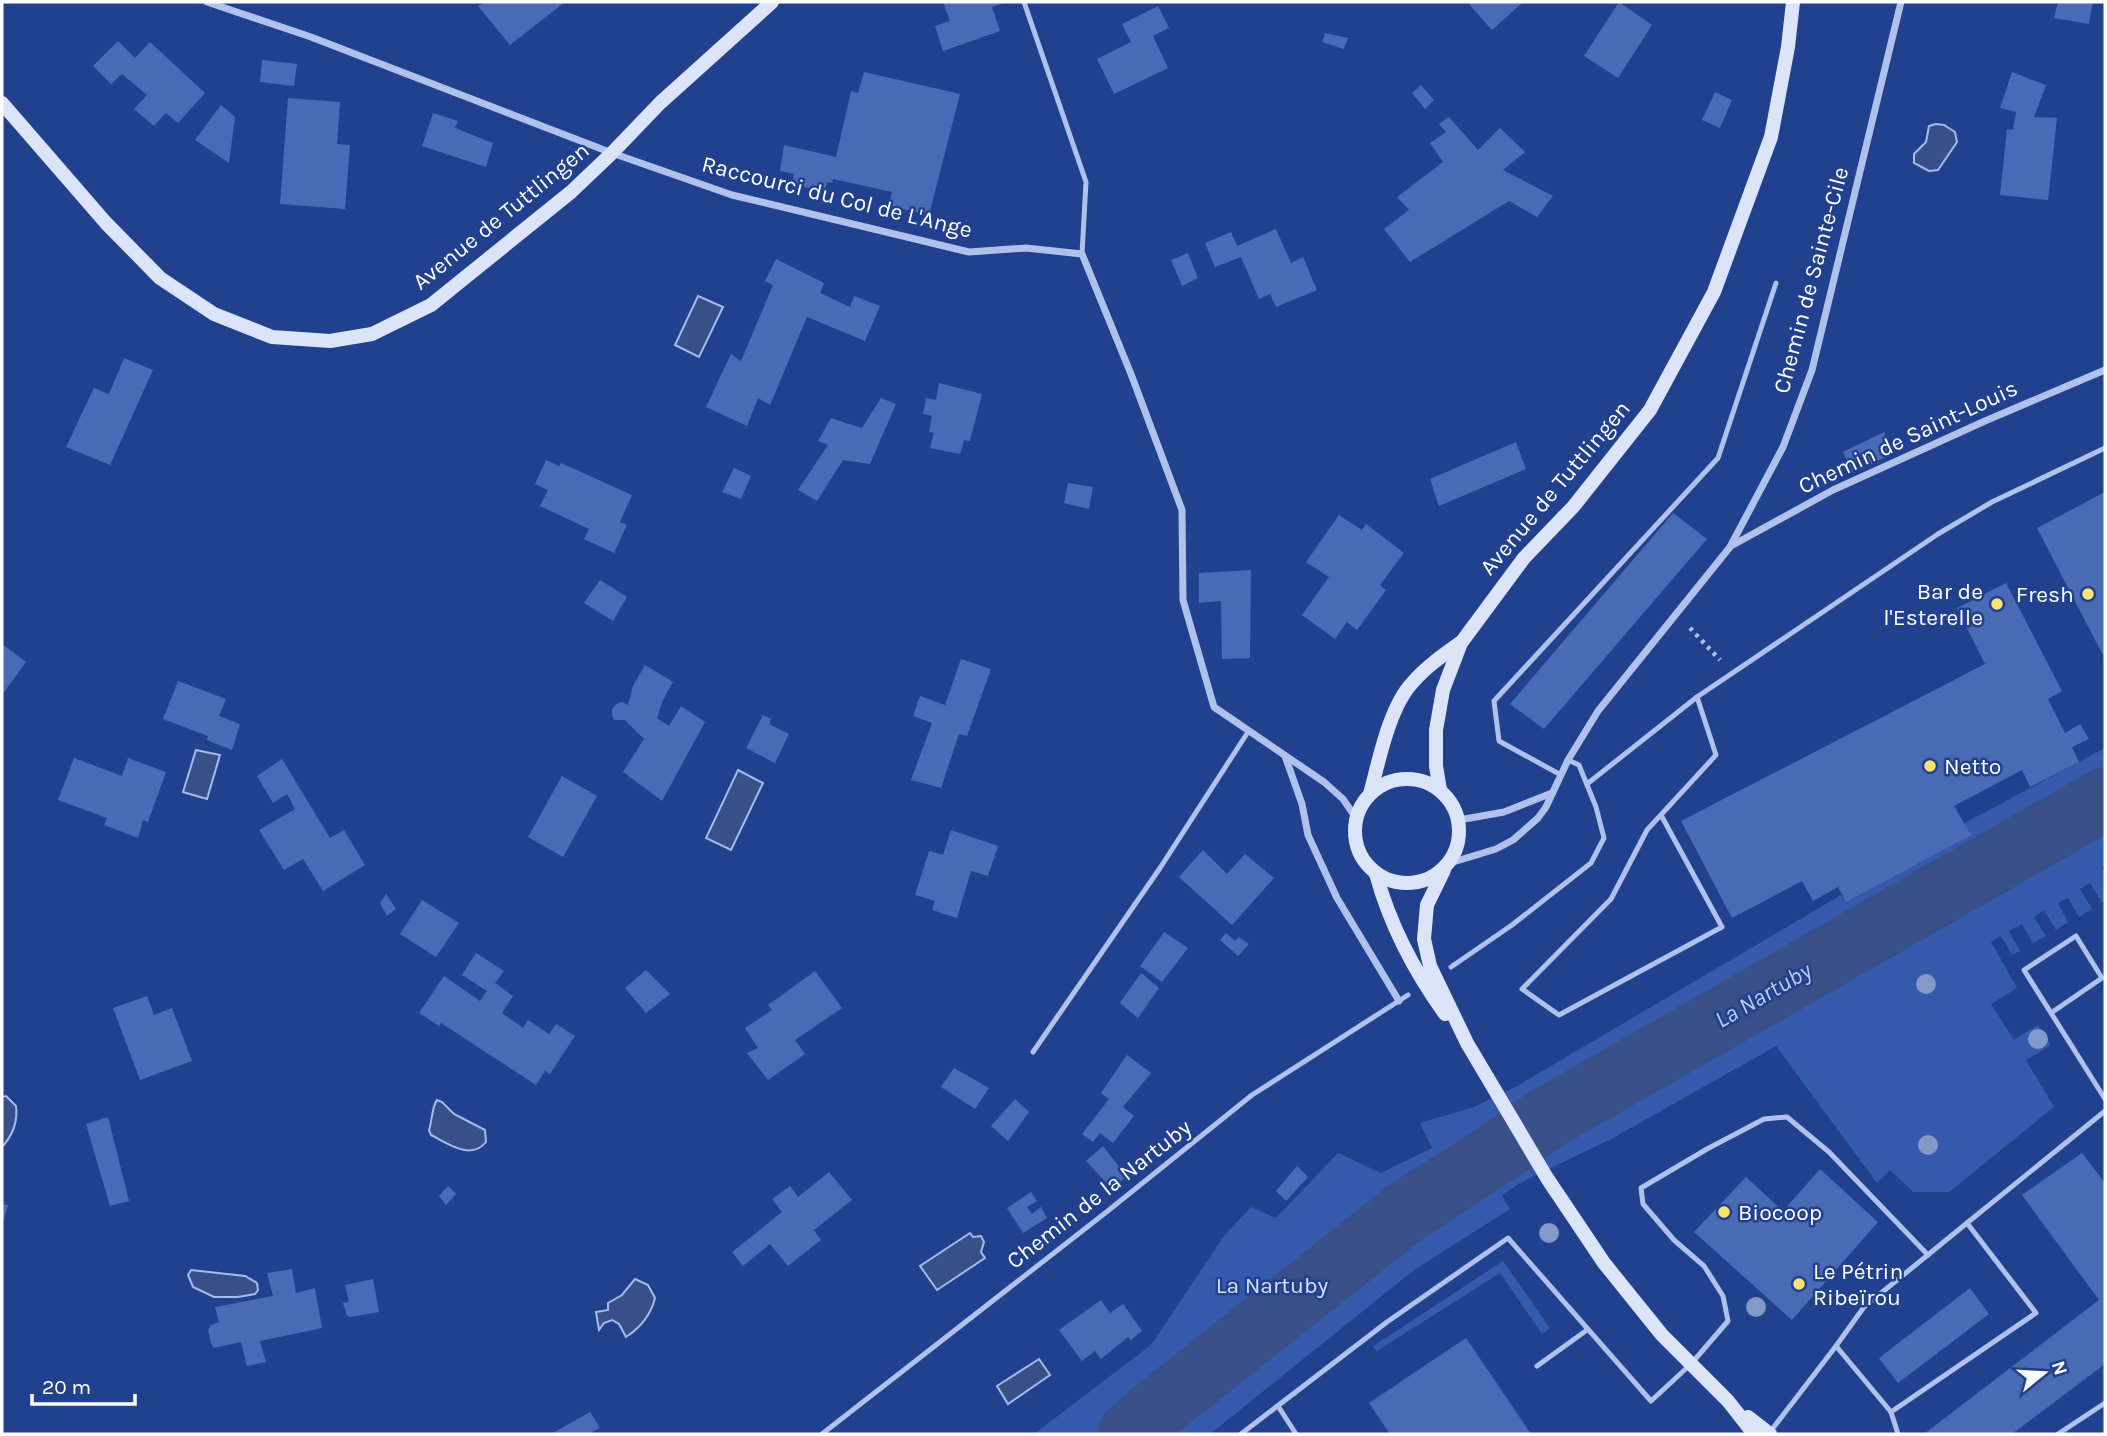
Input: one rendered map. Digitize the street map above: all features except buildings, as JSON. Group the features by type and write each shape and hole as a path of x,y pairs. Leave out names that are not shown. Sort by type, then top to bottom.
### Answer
{"main road":[{"name":"Avenue de Tuttlingen","path":"2,103 106,223 160,278 214,314 272,337 330,341 372,334 431,305 571,192 660,103 772,2"},
{"name":"Avenue de Tuttlingen","path":"1440,790 1436,766 1436,730 1443,690 1461,643 1524,558 1573,507 1650,410 1714,292 1771,137 1793,2"},
{"name":"Avenue de Tuttlingen","path":"1370,794 1393,716 1411,684 1461,643"},
{"path":"1447,867 1429,880 1410,884 1393,882 1376,874 1365,863 1354,834 1356,818 1370,794 1382,785 1411,779 1426,782 1440,790 1452,803 1459,820 1460,835 1457,849 1427,905 1424,939 1435,977 1467,1043 1547,1178 1604,1263 1662,1335 1765,1434"},
{"path":"1376,874 1397,936 1433,998 1467,1043"}],"street":[{"name":"Raccourci du Col de L'Ange","path":"207,2 311,37 612,153 733,195 969,252 1026,248 1082,254"},
{"name":"Chemin de Sainte-Cile","path":"1447,867 1513,840 1538,818 1568,760 1598,711 1730,547 1783,447 1812,370 1901,2"},
{"path":"1082,254 1182,510 1183,600 1214,707 1324,782 1343,799 1356,818"},
{"name":"Chemin de Saint-Louis","path":"1730,547 1833,490 1984,421 2105,370"},
{"path":"1285,755 1308,835 1336,898 1399,1001"},
{"path":"1459,820 1504,812 1552,793"}],"lane":[{"path":"1024,2 1086,182 1082,254"},
{"path":"1561,775 1499,741 1494,701 1718,458 1776,283"},
{"path":"1587,784 1697,697 1938,534 1993,502 2105,448"},
{"path":"1661,815 1722,927 1559,1015 1521,989 1611,899 1647,830 1716,755 1697,697"},
{"path":"1033,1052 1160,869 1248,732"},
{"path":"1451,967 1512,925 1591,863 1604,838 1596,807 1579,765 1568,760"},
{"path":"2051,1013 2102,978 2076,936 2024,970 2051,1013 2105,1099"},
{"name":"Chemin de la Nartuby","path":"822,1434 1252,1095 1408,995"},
{"path":"1765,1434 1864,1307 2105,1111"},
{"path":"1241,1434 1387,1322 1508,1238 1651,1401 1691,1364 1728,1321 1723,1296 1704,1266 1674,1240 1643,1204 1641,1188 1764,1118 1787,1117 1829,1152 1928,1255"},
{"path":"1891,1412 2036,1313 1967,1223"},
{"path":"1537,1366 1587,1329"},
{"path":"1836,1346 1891,1412 1898,1434"},
{"path":"2058,1434 2105,1403"},
{"path":"1278,1406 1296,1434"}],"path":[{"path":"1696,633 1707,646"}],"green space":[{"name":"La Nartuby","path":"2105,748 2105,865 2102,867 2105,874 2105,902 2102,903 2090,883 2080,889 2092,909 2079,917 2068,898 2058,903 2068,922 2056,930 2044,910 2034,917 2046,936 2033,943 2022,924 2009,931 2020,951 2012,955 2001,936 1991,942 2017,988 1991,1004 2014,1040 2038,1025 2051,1045 2026,1060 2054,1107 1949,1192 1913,1192 1890,1170 1877,1183 1776,1046 1613,1138 1522,1182 1502,1195 1510,1209 1414,1270 1210,1434 1034,1434 1151,1345 1224,1236 1251,1207 1276,1218 1338,1153 1381,1173 1432,1148 1420,1123 1474,1107 1517,1086 1841,895 1845,900 1963,824"},
{"path":"1503,1261 1550,1328 1542,1334 1500,1273 1377,1351 1372,1347"}],"shaded area":[{"path":"1944,125 1955,132 1957,142 1938,170 1929,171 1914,163 1914,154 1926,142 1929,126"},
{"path":"698,296 723,307 699,357 675,345"},
{"path":"196,750 220,755 207,799 183,792"},
{"path":"738,770 763,783 731,850 706,838"},
{"path":"6,1096 16,1106 16,1117 12,1133 2,1147 2,1097"},
{"path":"437,1100 454,1114 485,1130 486,1142 473,1150 466,1150 451,1146 431,1135 429,1130"},
{"path":"970,1233 973,1237 981,1236 984,1242 981,1252 985,1258 937,1290 920,1266"},
{"path":"191,1270 245,1276 257,1283 258,1290 255,1294 238,1297 214,1297 193,1287 188,1275"},
{"path":"635,1279 648,1285 655,1298 644,1320 626,1337 619,1324 612,1320 604,1323 599,1330 596,1312 608,1310 608,1303 622,1295"},
{"path":"1039,1359 1050,1375 1008,1404 997,1386"}],"waterway":[{"name":"La Nartuby","path":"1129,1434 1407,1211 1544,1120 2105,799"}],"place":[{"name":"Fresh","path":"2088,594"},
{"name":"Bar de l'Esterelle","path":"1997,604"},
{"name":"Netto","path":"1930,766"},
{"name":"Biocoop","path":"1724,1212"},
{"name":"Le Pétrin Ribeïrou","path":"1799,1284"}]}
